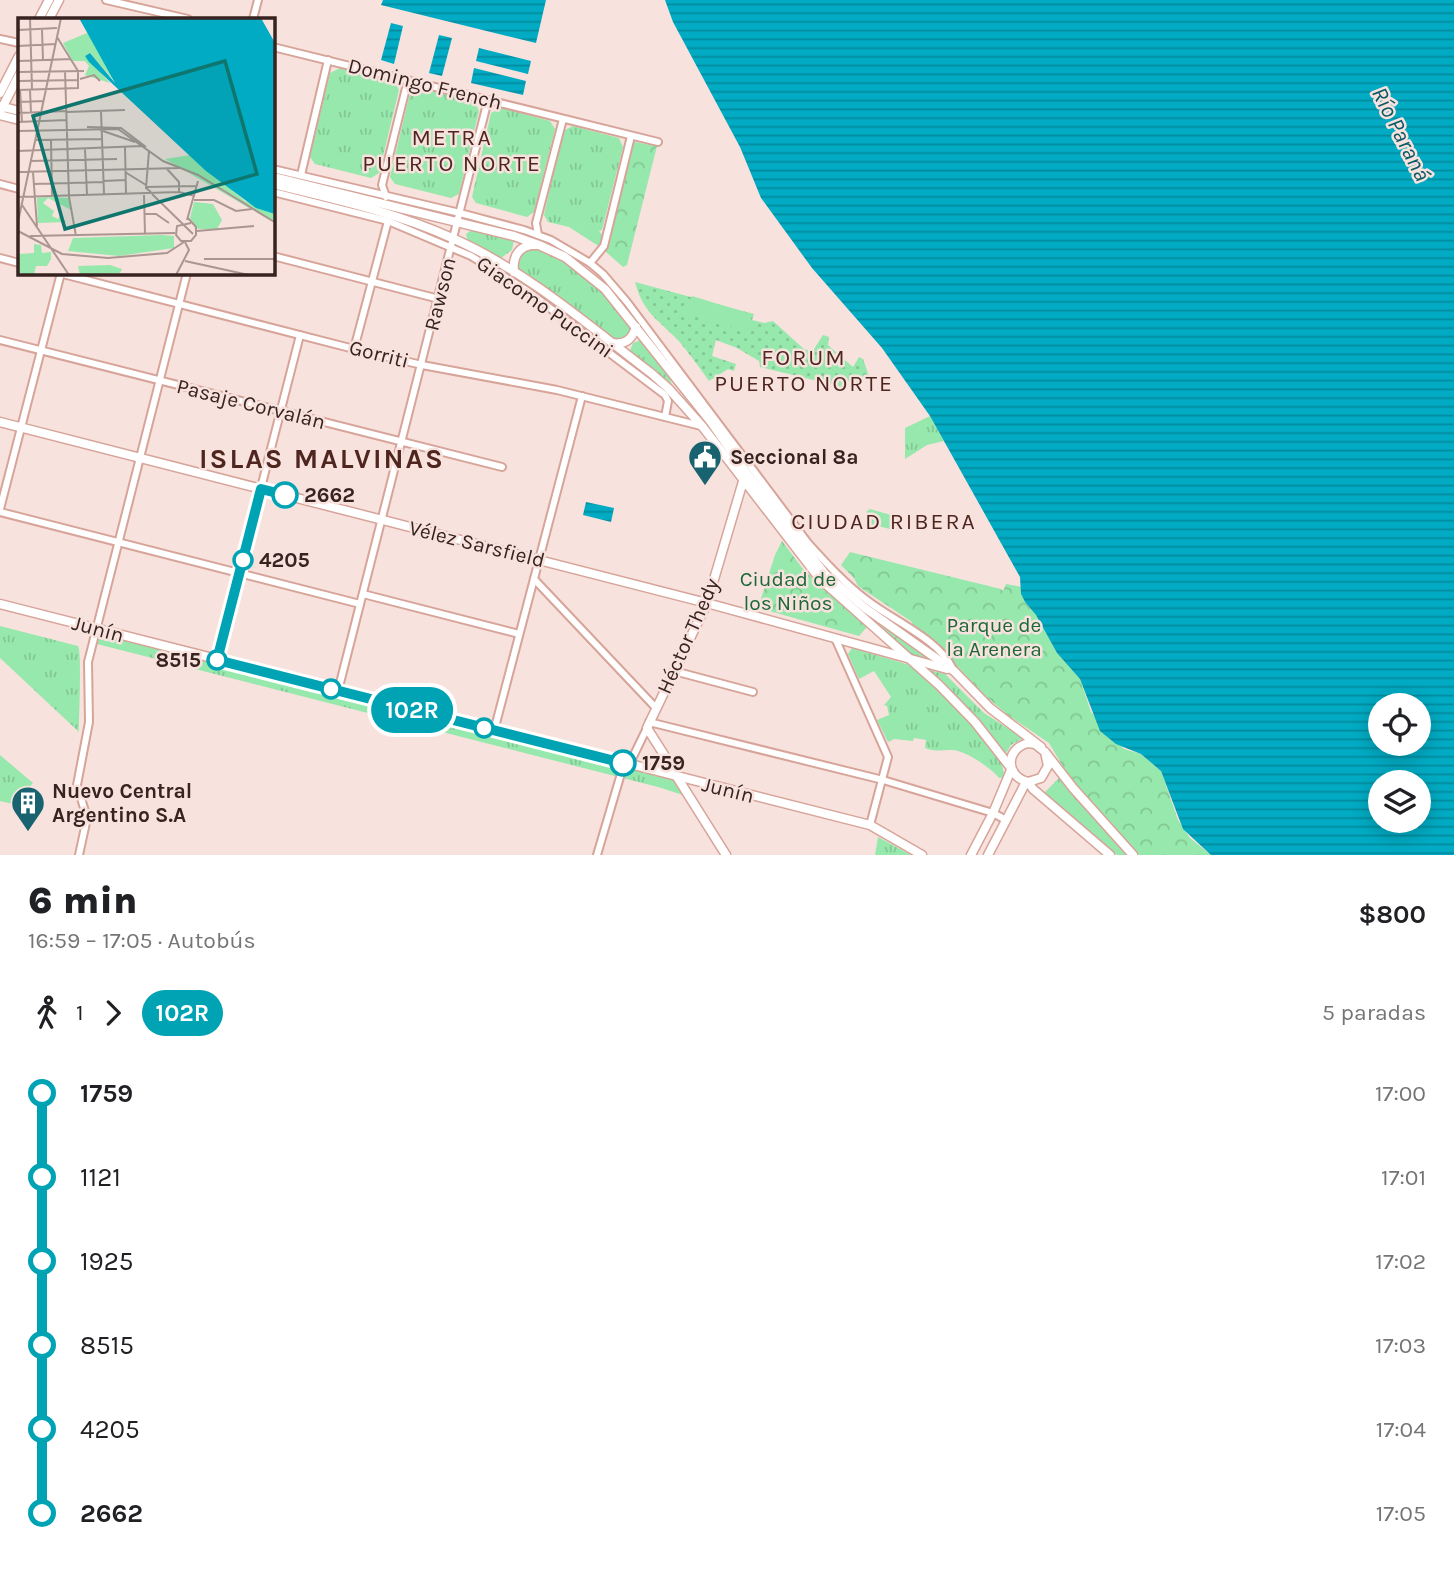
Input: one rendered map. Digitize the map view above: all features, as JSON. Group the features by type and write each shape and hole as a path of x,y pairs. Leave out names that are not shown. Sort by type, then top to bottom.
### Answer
{"main road":[{"path":"40,18 49,0"},
{"path":"49,18 59,0"},
{"path":"0,93 18,58"},
{"path":"18,77 1,110 18,119"},
{"path":"275,176 343,201 392,214 495,260 611,343 668,388 825,574 865,608 954,671 990,708 1043,750 1133,855"},
{"path":"275,176 458,223 539,240 572,262 625,307 636,327 711,422 744,476 820,579 911,659 975,722 1011,769 1020,779 1035,781 1046,772 1048,758 1043,750 1028,743 1015,749 1011,755 1011,769 993,813 971,855"},
{"path":"386,197 395,207"},
{"path":"343,201 349,211"},
{"path":"514,272 516,254 539,240"},
{"path":"495,260 496,270"},
{"path":"572,262 587,261"},
{"path":"611,343 628,341 634,335 636,327"},
{"name":"Vélez Sarsfield","path":"0,422 707,603 954,671"},
{"name":"Héctor Thedy","path":"648,725 707,603 744,476"},
{"name":"Junín","path":"0,604 870,825 922,855"},
{"path":"863,645 872,638 873,626"},
{"path":"648,725 726,855"},
{"path":"988,855 1027,782"},
{"path":"1027,782 1110,855"}],"street":[{"path":"106,0 184,18"},
{"path":"253,18 258,0"},
{"path":"0,38 18,43"},
{"name":"Domingo French","path":"275,48 658,142"},
{"path":"301,176 328,61"},
{"path":"386,197 382,185 408,80"},
{"name":"Rawson","path":"338,691 488,100"},
{"path":"539,240 536,223 563,119"},
{"path":"587,261 604,246 631,136"},
{"path":"275,176 301,176 460,213 565,247 587,261 603,274 625,307 748,462 808,543 832,570 869,602 934,646 948,659 954,671"},
{"path":"0,184 18,190"},
{"name":"Giacomo Puccini","path":"275,192 388,221 453,242 596,341 666,395 668,401 665,417"},
{"path":"354,349 388,221"},
{"path":"275,257 439,299"},
{"path":"0,258 18,263"},
{"path":"60,275 0,510 360,604"},
{"name":"Gorriti","path":"69,275 354,349 582,396 702,426"},
{"path":"79,855 87,818 77,785 89,722 88,662 186,275"},
{"path":"217,660 300,335"},
{"name":"Pasaje Corvalán","path":"0,340 502,467"},
{"path":"494,731 582,396"},
{"name":"Héctor Thedy","path":"744,476 748,462"},
{"path":"534,579 656,708"},
{"path":"363,594 519,634"},
{"path":"835,638 888,757 870,825"},
{"path":"674,671 753,692"},
{"path":"648,725 883,780 993,813 1006,820"},
{"name":"Héctor Thedy","path":"629,765 648,725"},
{"path":"597,855 620,777"}],"green space":[{"path":"340,68 395,82 399,90 379,173 371,178 315,164 310,157 330,73"},
{"path":"420,88 475,102 479,111 459,194 451,198 395,184 390,177 410,93"},
{"path":"501,108 550,121 555,129 534,212 527,217 476,203 472,197 491,113"},
{"path":"573,126 619,138 623,147 602,230 599,231 603,236 600,247 569,227 548,222 544,215 563,131"},
{"path":"635,142 657,146 627,265 623,267 605,251"},
{"path":"473,229 514,240 512,250 501,258 468,242 466,234"},
{"path":"531,249 546,251 561,258 589,278 632,329 625,339 615,340 610,337 518,271 518,256"},
{"path":"635,282 754,314 752,320 764,323 773,321 805,350 814,349 823,335 829,337 828,345 853,367 859,357 863,359 870,379 864,378 862,384 848,381 846,388 760,367 759,361 716,340 712,356 736,364 734,371 728,369 709,381 678,340 647,308"},
{"path":"692,296 751,314 746,331 687,313"},
{"path":"641,340 672,384 629,353 633,343"},
{"path":"930,416 944,441 927,445 905,459 905,428"},
{"path":"870,509 898,517 898,528 894,530 866,523 866,512"},
{"name":"Ciudad de los Niños","path":"782,541 803,569 867,627 859,636 758,608"},
{"name":"Parque de la Arenera","path":"850,552 1003,591 1006,584 1022,587 1021,594 1025,602 1036,615 1057,653 1080,679 1091,712 1124,749 1141,754 1161,771 1178,820 1190,838 1211,855 1139,855 1068,775 1049,743 984,695 942,650 913,629 912,622 858,586 841,565"},
{"path":"842,595 929,656 928,660 910,655"},
{"path":"0,626 78,646 79,732 0,658"},
{"path":"96,629 677,777 689,797 93,643"},
{"path":"852,648 913,666 944,693 975,727 1001,761 1005,777 999,778 964,753 925,748 926,740 894,739 888,742 877,720 889,715 887,706 884,705 891,697 874,671 859,679 848,654"},
{"path":"928,670 945,674 984,713 1023,738 1011,745 1005,755 980,723"},
{"path":"0,755 33,783 26,791 22,806 0,801"},
{"path":"1059,778 1127,855 1117,855 1044,793"},
{"path":"878,837 911,855 875,855"}],"water":[{"path":"383,0 546,0 536,43 381,5"},
{"name":"Río Paraná","path":"665,0 1454,0 1454,855 1211,855 1183,829 1161,771 1141,754 1116,744 1100,731 1080,679 1057,653 1036,615 1025,602 1021,594 1020,577 930,416 882,348 812,268 761,198 740,147 673,22"},
{"path":"391,23 403,26 394,64 381,60"},
{"path":"439,35 452,38 442,76 429,73"},
{"path":"479,48 531,61 528,74 476,61"},
{"path":"474,68 526,81 523,95 471,83"},
{"path":"586,502 614,508 611,522 583,515"}],"bus line":[{"name":"102R","path":"285,495 261,489 217,660 623,763"}],"place":[{"name":"Seccional 8ª","path":"705,487"},
{"name":"2662","path":"285,495"},
{"name":"4205","path":"243,560"},
{"name":"8515","path":"217,660"},
{"name":"1759","path":"623,763"},
{"name":"Nuevo Central Argentino S.A","path":"28,833"}],"district":[{"name":"METRA PUERTO NORTE","path":"452,150"},
{"name":"FORUM PUERTO NORTE","path":"804,370"},
{"name":"ISLAS MALVINAS","path":"322,458"},
{"name":"CIUDAD RIBERA","path":"884,521"}]}
